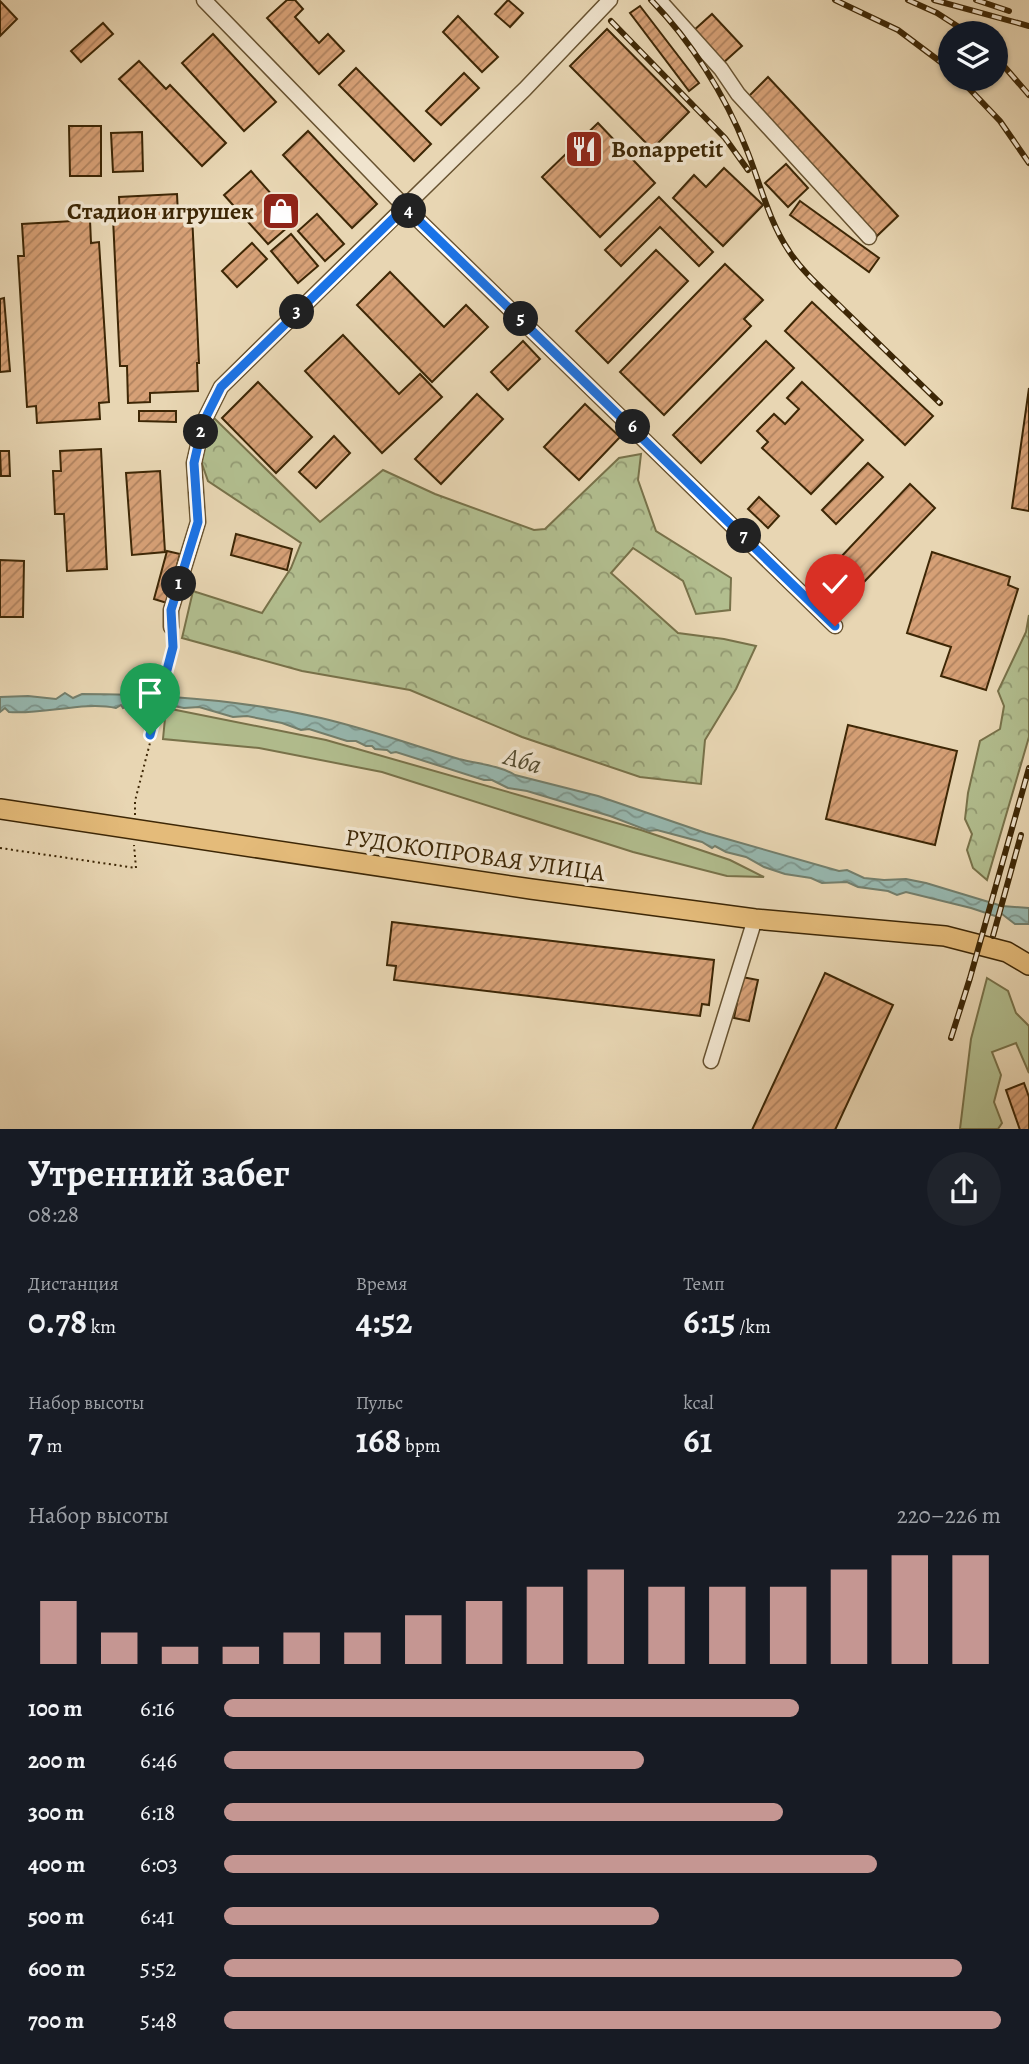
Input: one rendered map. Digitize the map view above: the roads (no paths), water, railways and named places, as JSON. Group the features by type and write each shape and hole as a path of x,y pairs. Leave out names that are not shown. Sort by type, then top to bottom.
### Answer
{"main road":[{"name":"РУДОКОПРОВАЯ УЛИЦА","path":"0,809 531,889 755,919 945,936 1007,952 1029,965"}],"street":[{"path":"204,0 405,207 835,626"},
{"path":"171,627 171,610 198,522 194,463 203,423 221,387 525,89 610,0"},
{"path":"659,0 721,69 738,94 869,237"},
{"path":"711,1061 755,919"}],"water":[{"path":"65,693 73,698 82,694 202,699 321,718 515,775 598,796 706,833 839,871 847,870 864,878 906,879 1002,906 1029,908 1029,924 1015,924 1002,914 995,916 906,892 897,895 847,882 822,883 811,878 785,874 702,842 657,830 649,831 610,816 527,791 508,788 492,780 282,723 247,716 233,717 199,707 168,705 162,708 133,705 123,708 121,705 116,708 90,706 22,712 9,712 5,708 0,712 0,697 56,699"}],"railway":[{"path":"651,0 680,33 717,89 738,128 775,227 795,259 815,282 940,403"},
{"path":"835,0 898,30 938,60"},
{"path":"908,0 949,21"},
{"path":"934,0 1029,26"},
{"path":"976,0 1009,11"},
{"path":"611,21 725,138 748,170"},
{"path":"1008,71 1029,95"},
{"path":"971,91 1000,121 1029,163"},
{"path":"951,1038 1029,768"},
{"path":"993,936 1021,835"}],"place":[{"name":"Bonappetit","path":"584,149"},
{"name":"Стадион игрушек","path":"281,211"}],"water label":[{"name":"Аба","path":"523,760"}]}
